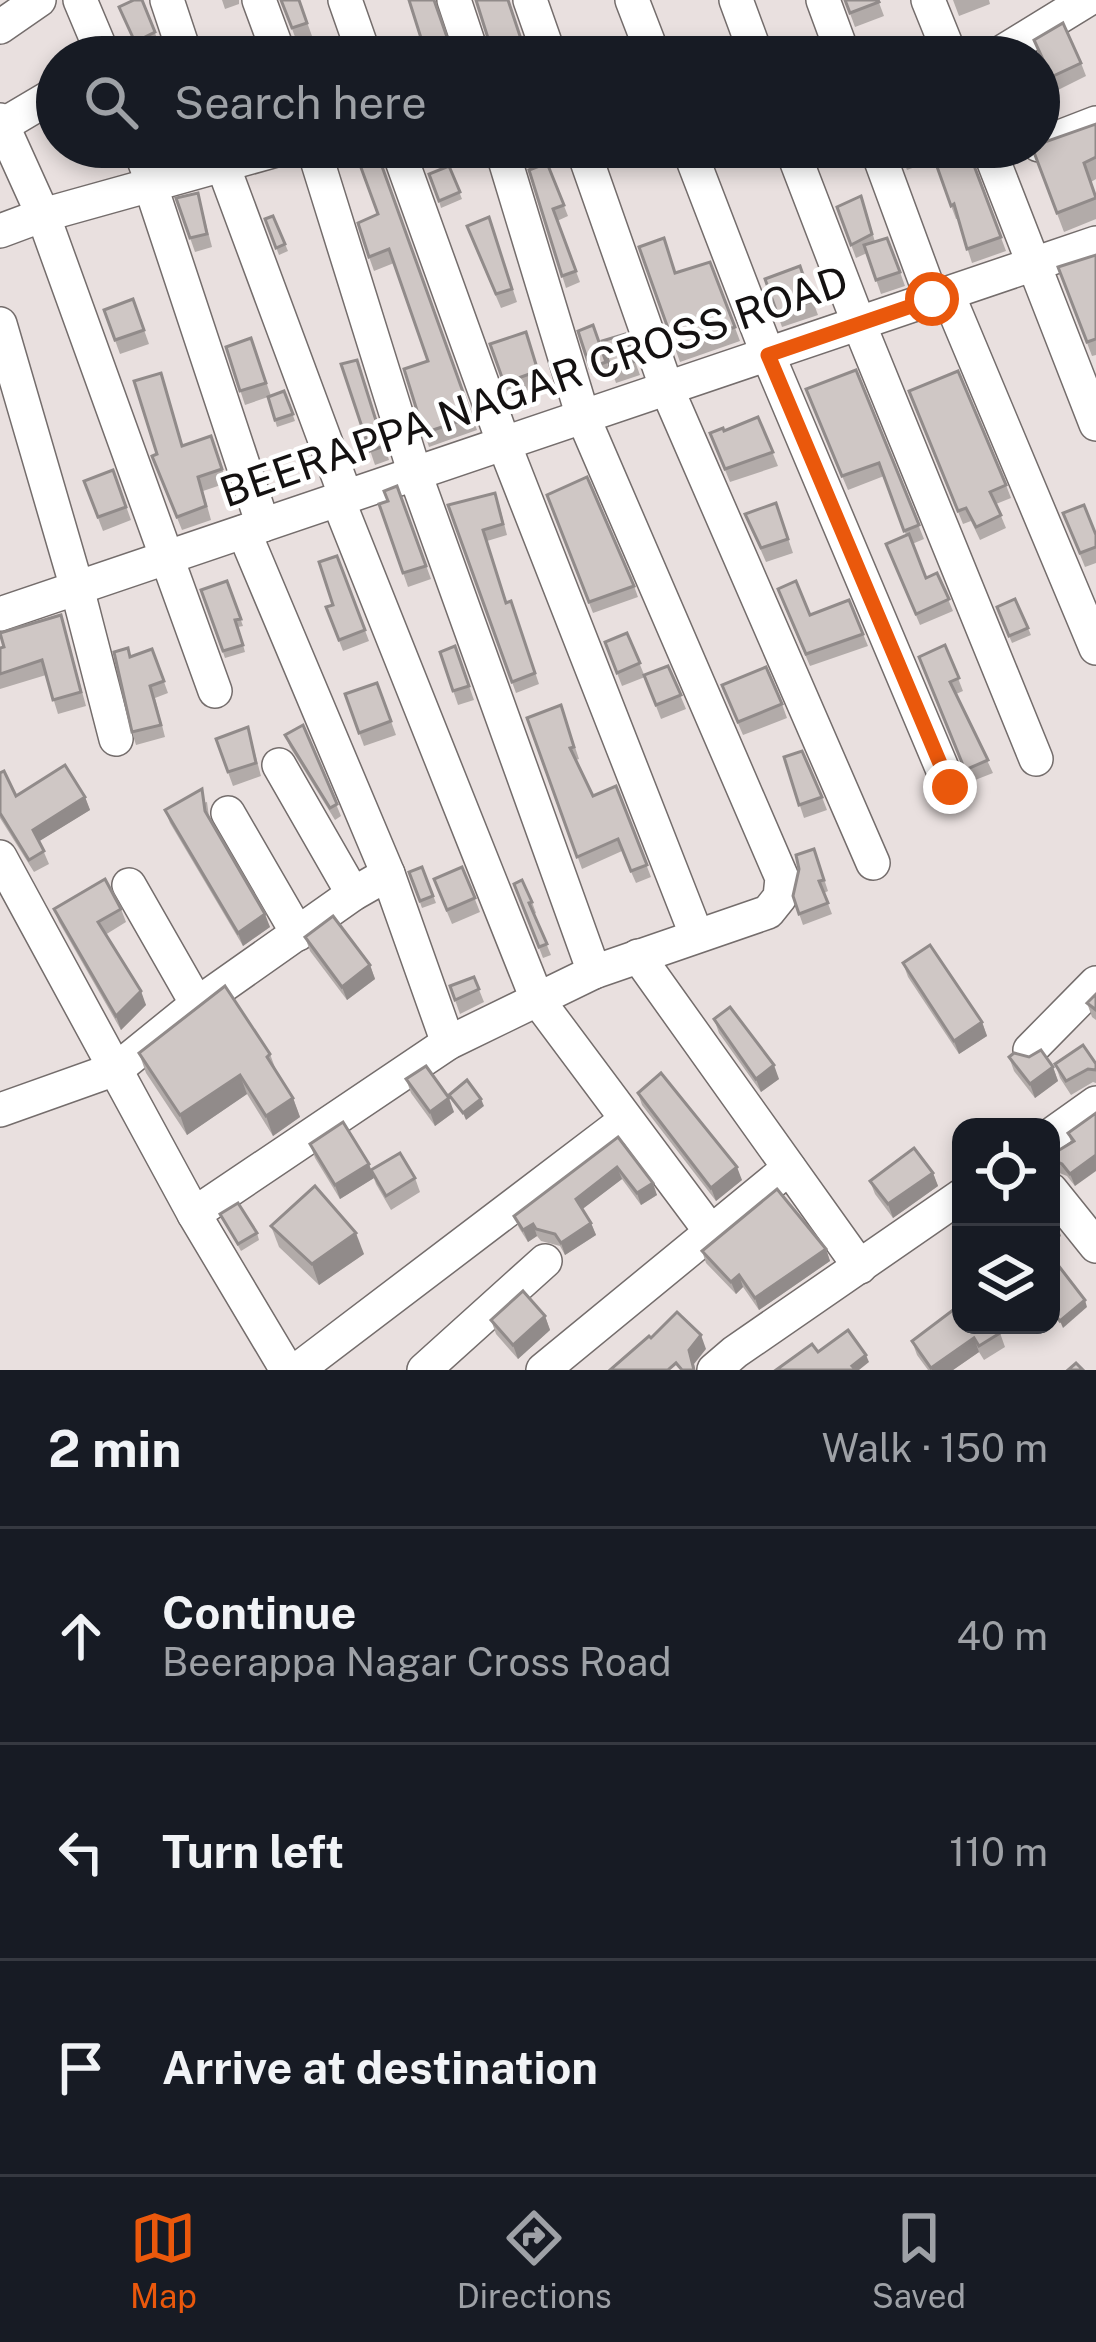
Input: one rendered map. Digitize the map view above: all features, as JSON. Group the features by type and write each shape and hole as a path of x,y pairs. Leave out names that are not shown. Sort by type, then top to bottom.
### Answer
{"street":[{"path":"0,26 39,0"},
{"path":"80,0 95,36"},
{"path":"167,0 179,36"},
{"path":"259,0 272,36"},
{"path":"345,0 358,36"},
{"path":"454,0 465,36"},
{"path":"530,0 543,36"},
{"path":"632,0 645,36"},
{"path":"736,0 750,36"},
{"path":"823,0 836,36"},
{"path":"928,0 943,36"},
{"path":"1029,36 1088,0"},
{"path":"36,104 1,122 43,215 214,691"},
{"path":"1060,137 1096,123"},
{"path":"146,168 254,528 448,1043"},
{"path":"0,231 190,168"},
{"path":"223,168 342,498 538,999 711,1232"},
{"path":"320,168 416,473 594,972"},
{"path":"405,168 503,444 696,934"},
{"path":"194,1214 448,1043 594,972 768,912 780,897 782,878 584,417 507,168"},
{"path":"589,168 667,388 873,863"},
{"path":"696,168 768,355 950,787"},
{"path":"799,168 1036,759"},
{"path":"885,168 1096,648"},
{"path":"996,168 1096,424"},
{"name":"BEERAPPA NAGAR CROSS ROAD","path":"0,614 1096,243"},
{"path":"0,324 116,740"},
{"path":"279,765 353,894"},
{"path":"228,813 298,934"},
{"path":"0,856 194,1214 287,1370"},
{"path":"0,1109 118,1068 197,1004 388,874"},
{"path":"129,885 197,1004"},
{"path":"638,956 860,1267"},
{"path":"1030,1050 1096,983"},
{"path":"1060,1129 1096,1103"},
{"path":"297,1370 626,1120"},
{"path":"543,1370 789,1168"},
{"path":"1060,1201 1096,1246"},
{"path":"714,1370 952,1206"},
{"path":"424,1370 545,1261"}],"building":[{"path":"142,0 155,32 132,36 119,7"},
{"path":"281,0 299,0 307,23 292,28"},
{"path":"409,0 434,0 447,36 420,36"},
{"path":"476,0 508,0 520,36 487,36"},
{"path":"845,0 878,0 879,2 850,13"},
{"path":"1063,23 1081,63 1060,73 1060,36 1041,36"},
{"path":"1096,124 1096,157 1084,163 1096,198 1057,213 1040,168 1060,168 1060,137"},
{"path":"361,168 383,168 472,417 424,433 404,369 428,361 389,249 369,257 358,223 378,214"},
{"path":"450,168 460,192 439,201 429,174"},
{"path":"549,168 564,205 553,209 576,271 562,276 529,170"},
{"path":"937,168 975,168 1001,237 967,249 954,204 951,206"},
{"path":"198,193 207,234 190,238 176,198"},
{"path":"861,196 872,234 851,245 837,207"},
{"path":"273,216 285,244 276,248 265,219"},
{"path":"489,217 512,289 496,294 467,226"},
{"path":"664,238 675,273 710,262 735,327 675,348 639,247"},
{"path":"887,238 900,272 876,280 864,245"},
{"path":"1096,255 1096,339 1087,342 1058,267"},
{"path":"800,266 812,301 777,313 765,279"},
{"path":"133,299 144,330 115,340 104,310"},
{"path":"593,325 606,362 590,368 578,331"},
{"path":"526,332 538,371 504,383 490,344"},
{"path":"625,334 635,361 611,370 602,341"},
{"path":"251,338 266,383 240,391 226,347"},
{"path":"357,360 384,446 370,451 341,364"},
{"path":"856,370 919,525 904,531 879,463 842,476 806,389"},
{"path":"958,371 1006,485 990,492 1001,515 976,527 966,508 958,511 909,391"},
{"path":"161,373 182,446 211,436 222,469 198,477 206,506 177,517 152,456 157,454 134,381"},
{"path":"284,391 293,414 275,420 268,397"},
{"path":"758,417 773,452 725,469 710,433"},
{"path":"113,470 126,507 98,517 84,481"},
{"path":"587,477 634,586 589,602 547,495"},
{"path":"397,486 426,566 403,573 379,504 388,501 384,491"},
{"path":"495,493 503,524 483,530 535,673 512,682 448,505"},
{"path":"776,503 788,539 761,548 745,514"},
{"path":"1084,505 1096,547 1080,553 1063,513"},
{"path":"909,534 926,578 937,573 949,599 916,614 886,544"},
{"path":"337,556 365,630 339,640 326,607 333,605 319,562"},
{"path":"227,581 241,619 235,620 243,645 223,651 201,590"},
{"path":"796,581 810,615 849,600 863,634 806,654 778,589"},
{"path":"1015,599 1028,628 1009,636 997,607"},
{"path":"61,615 81,692 53,700 42,660 0,674 0,648 4,647 0,633"},
{"path":"627,633 640,663 617,673 605,642"},
{"path":"945,645 959,678 950,682 988,760 965,770 919,657"},
{"path":"455,646 469,686 453,691 440,652"},
{"path":"128,648 130,657 152,649 164,681 150,686 161,725 132,732 114,652"},
{"path":"668,666 681,695 656,705 644,675"},
{"path":"766,667 782,704 738,722 722,685"},
{"path":"377,683 391,721 359,733 345,694"},
{"path":"561,705 574,747 570,748 593,796 616,786 647,865 631,871 618,839 577,857 527,718"},
{"path":"303,725 337,804 330,808 285,735"},
{"path":"248,727 256,763 228,772 216,739"},
{"path":"802,751 822,797 799,805 784,757"},
{"path":"65,765 85,797 33,830 44,851 29,860 0,813 0,773 4,771 16,796"},
{"path":"202,789 205,811 265,914 238,933 165,810"},
{"path":"814,849 828,903 799,914 793,896 799,869 796,855"},
{"path":"422,867 433,896 420,901 409,872"},
{"path":"462,867 475,898 447,910 434,879"},
{"path":"105,879 121,909 98,922 141,991 116,1016 54,909"},
{"path":"522,880 547,944 539,947 514,884"},
{"path":"333,916 370,965 342,987 305,937"},
{"path":"930,945 982,1022 954,1041 903,963"},
{"path":"474,977 479,989 455,1000 450,986"},
{"path":"225,986 293,1098 266,1116 240,1075 180,1115 139,1053"},
{"path":"730,1007 774,1065 756,1079 714,1019"},
{"path":"1083,1045 1096,1070 1088,1069 1066,1081 1055,1064"},
{"path":"1041,1050 1053,1067 1030,1084 1009,1057 1014,1053 1029,1057"},
{"path":"426,1066 449,1098 430,1112 406,1079"},
{"path":"661,1073 737,1167 711,1188 638,1093"},
{"path":"467,1080 481,1099 463,1113 449,1095"},
{"path":"1096,1113 1096,1155 1070,1174 1060,1163 1060,1150 1074,1141 1068,1133"},
{"path":"343,1122 369,1164 335,1185 310,1144"},
{"path":"618,1137 653,1183 637,1193 617,1167 576,1199 591,1223 561,1243 555,1234 533,1224 523,1230 514,1216"},
{"path":"914,1148 933,1173 888,1204 870,1181"},
{"path":"400,1153 415,1178 386,1196 371,1170"},
{"path":"315,1186 356,1233 312,1264 271,1226"},
{"path":"777,1189 826,1249 755,1298 739,1275 731,1282 702,1251"},
{"path":"238,1203 257,1233 238,1244 220,1214"},
{"path":"1060,1268 1085,1300 1060,1321"},
{"path":"523,1291 545,1316 513,1345 491,1320"},
{"path":"952,1311 952,1334 998,1334 979,1346 974,1338 931,1368 912,1341"},
{"path":"677,1312 701,1335 689,1350 694,1370 682,1370 676,1363 668,1370 610,1370 651,1338"},
{"path":"848,1330 866,1355 852,1366 856,1370 776,1370 812,1344 818,1352"}],"route":[{"path":"932,299 768,355 950,787"}]}
